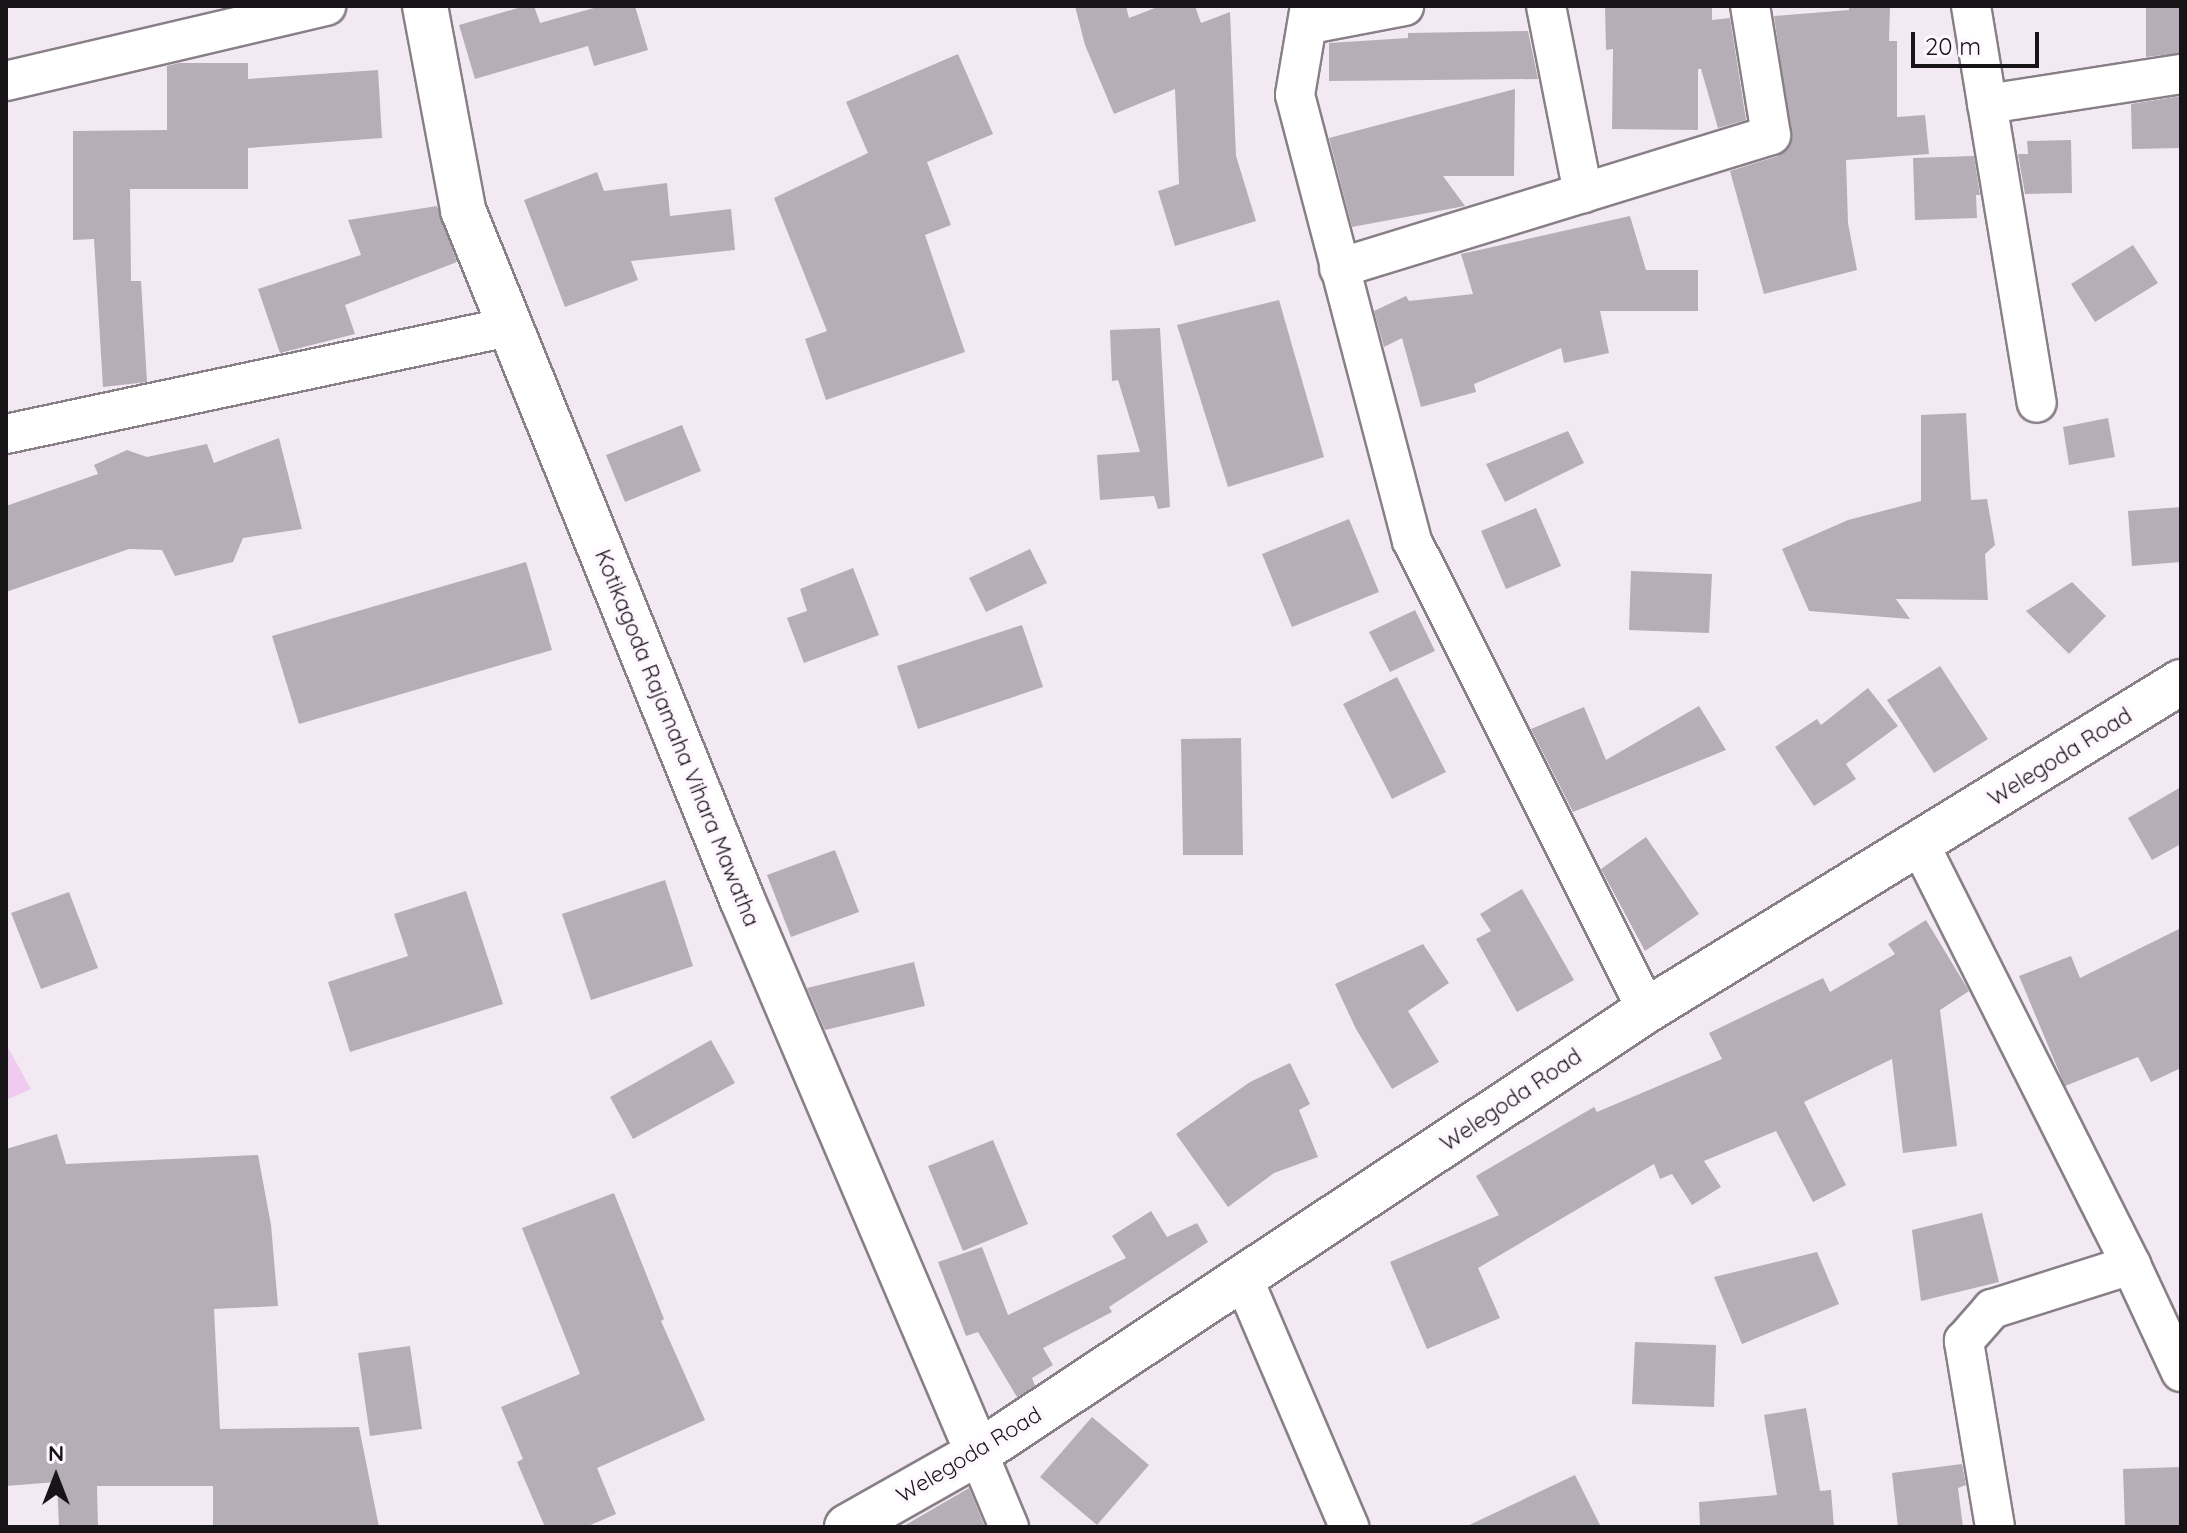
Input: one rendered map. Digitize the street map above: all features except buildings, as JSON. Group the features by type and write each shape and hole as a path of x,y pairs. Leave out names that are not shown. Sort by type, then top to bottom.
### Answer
{"street":[{"path":"6,81 326,6"},
{"name":"Kotikagoda Rajamaha Vihara Mawatha","path":"425,6 463,210 742,899 978,1453"},
{"path":"1404,6 1310,15 1295,95 1412,541 1647,1010"},
{"path":"1546,6 1583,193"},
{"path":"1339,268 1771,135 1750,6"},
{"path":"1971,6 2037,403"},
{"path":"1987,104 2181,74"},
{"path":"6,434 508,327"},
{"name":"Welegoda Road","path":"847,1527 978,1453 1647,1010 2181,682"},
{"path":"1919,843 2131,1265 2181,1372"},
{"path":"1995,1527 1964,1341 1992,1309 2131,1265"},
{"path":"1243,1278 1349,1527"},
{"path":"978,1453 1009,1527"}],"shaded area":[{"path":"6,1044 31,1089 6,1100"}]}
